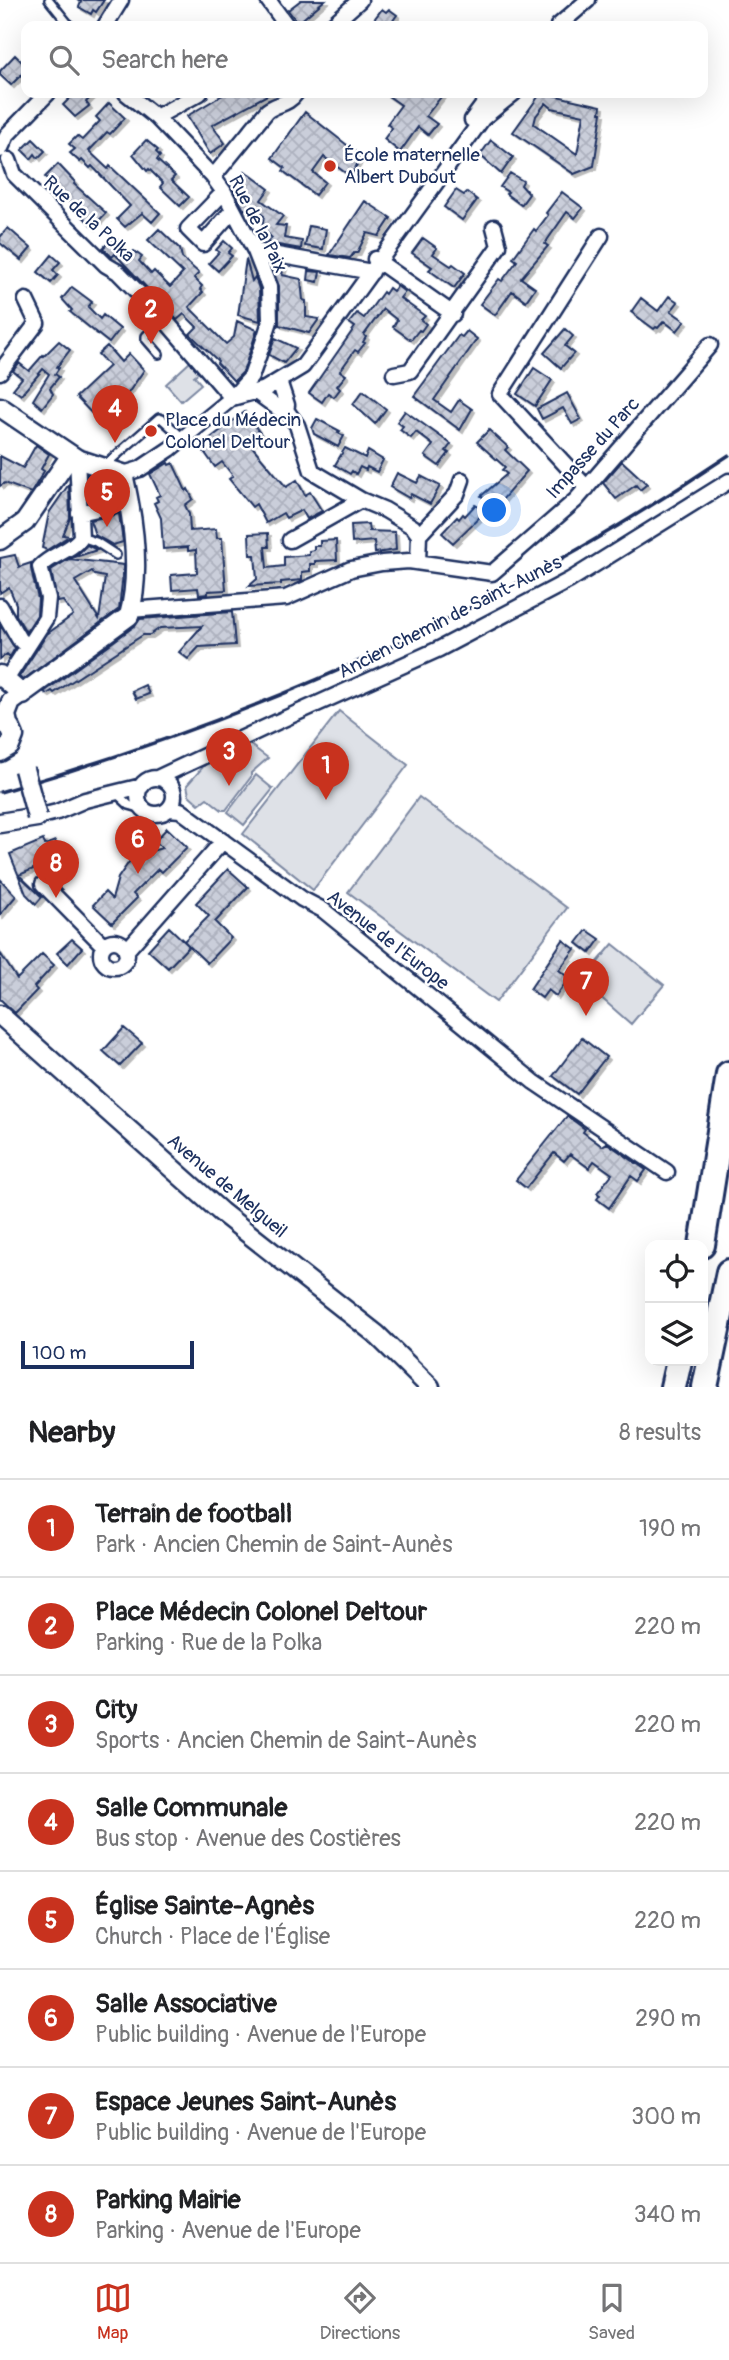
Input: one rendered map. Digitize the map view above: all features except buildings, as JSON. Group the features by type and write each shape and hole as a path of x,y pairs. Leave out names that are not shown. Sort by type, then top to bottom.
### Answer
{"highway":[{"path":"703,1240 729,1074"},
{"path":"705,1387 729,1272"},
{"path":"673,1387 678,1366"}],"street":[{"path":"108,21 121,0"},
{"path":"268,0 283,21"},
{"path":"337,21 360,0"},
{"path":"564,21 588,0"},
{"path":"573,21 596,0"},
{"path":"3,163 4,137 43,98"},
{"name":"Rue de la Paix","path":"132,98 156,117 224,192 255,251 269,287 270,321 251,377 232,398"},
{"path":"156,117 191,98"},
{"path":"213,177 267,111 288,103 292,98"},
{"path":"374,266 489,98"},
{"path":"0,407 74,457 123,474 139,469 183,439 232,398 256,392 297,370 298,363 374,266 483,118 508,98"},
{"name":"Rue de la Polka","path":"3,163 164,319 232,398"},
{"path":"224,192 188,229 203,244 233,210"},
{"path":"394,374 411,371 453,314 499,246 494,227"},
{"path":"587,488 500,394 601,236"},
{"path":"255,251 374,266 453,314"},
{"path":"0,372 37,323 26,300"},
{"name":"Impasse du Parc","path":"130,610 286,598 351,569 382,563 418,562 492,573 576,500 710,345"},
{"path":"279,381 287,405 286,410 296,425 312,471 413,527 419,535 418,562"},
{"path":"256,392 282,411 286,410"},
{"path":"0,705 27,647 46,618 48,598 40,567 47,559 78,542 81,537 74,457"},
{"path":"0,540 25,522 74,457"},
{"path":"10,683 126,619 130,610 134,564 130,502 123,474"},
{"path":"419,535 457,494 462,480"},
{"name":"Ancien Chemin de Saint-Aunès","path":"158,778 452,642 570,580 729,481"},
{"path":"290,540 360,500"},
{"path":"79,513 130,502"},
{"path":"0,606 19,639 27,647"},
{"path":"0,752 10,746 5,715 11,702 10,683"},
{"path":"7,727 23,768 37,817"},
{"path":"0,752 14,757 23,768"},
{"path":"0,823 37,817 119,791 141,797 153,814 165,812 175,809 173,790 179,770"},
{"path":"141,797 146,781 158,778 173,790"},
{"name":"Avenue de l'Europe","path":"175,809 221,839 302,900 323,910 534,1082 667,1172"},
{"path":"43,884 116,947 221,839"},
{"name":"Avenue de Melgueil","path":"0,1015 221,1212 376,1334 430,1387"}],"lane":[{"path":"49,0 65,21"},
{"path":"159,354 146,336 164,319"},
{"path":"103,466 159,418 183,439"},
{"path":"81,537 96,542 116,555"},
{"path":"119,791 129,806 141,797"}],"shaded area":[{"path":"190,362 199,372 194,376 201,384 181,401 166,384"},
{"path":"339,711 408,765 313,890 243,834"},
{"path":"249,744 268,758 251,773 251,777 226,810 222,810 207,798 199,804 189,795 187,785 210,759"},
{"path":"256,775 273,789 244,825 228,812"},
{"path":"419,797 567,908 496,1002 348,892"},
{"path":"613,944 664,985 631,1024 582,981"}],"railway":[{"path":"0,792 191,729 285,693 378,652 557,561 644,510 729,455"}],"place":[{"name":"École maternelle Albert Dubout","path":"330,166"},
{"name":"Place Médecin Colonel Deltour","path":"151,344"},
{"name":"Place du Médecin Colonel Deltour","path":"151,431"},
{"name":"Salle Communale","path":"115,443"},
{"name":"Église Sainte-Agnès","path":"107,527"},
{"name":"City","path":"229,786"},
{"name":"Terrain de football","path":"326,800"},
{"name":"Salle Associative","path":"138,874"},
{"name":"Parking Mairie","path":"56,898"},
{"name":"Espace Jeunes Saint-Aunès","path":"586,1016"}]}
